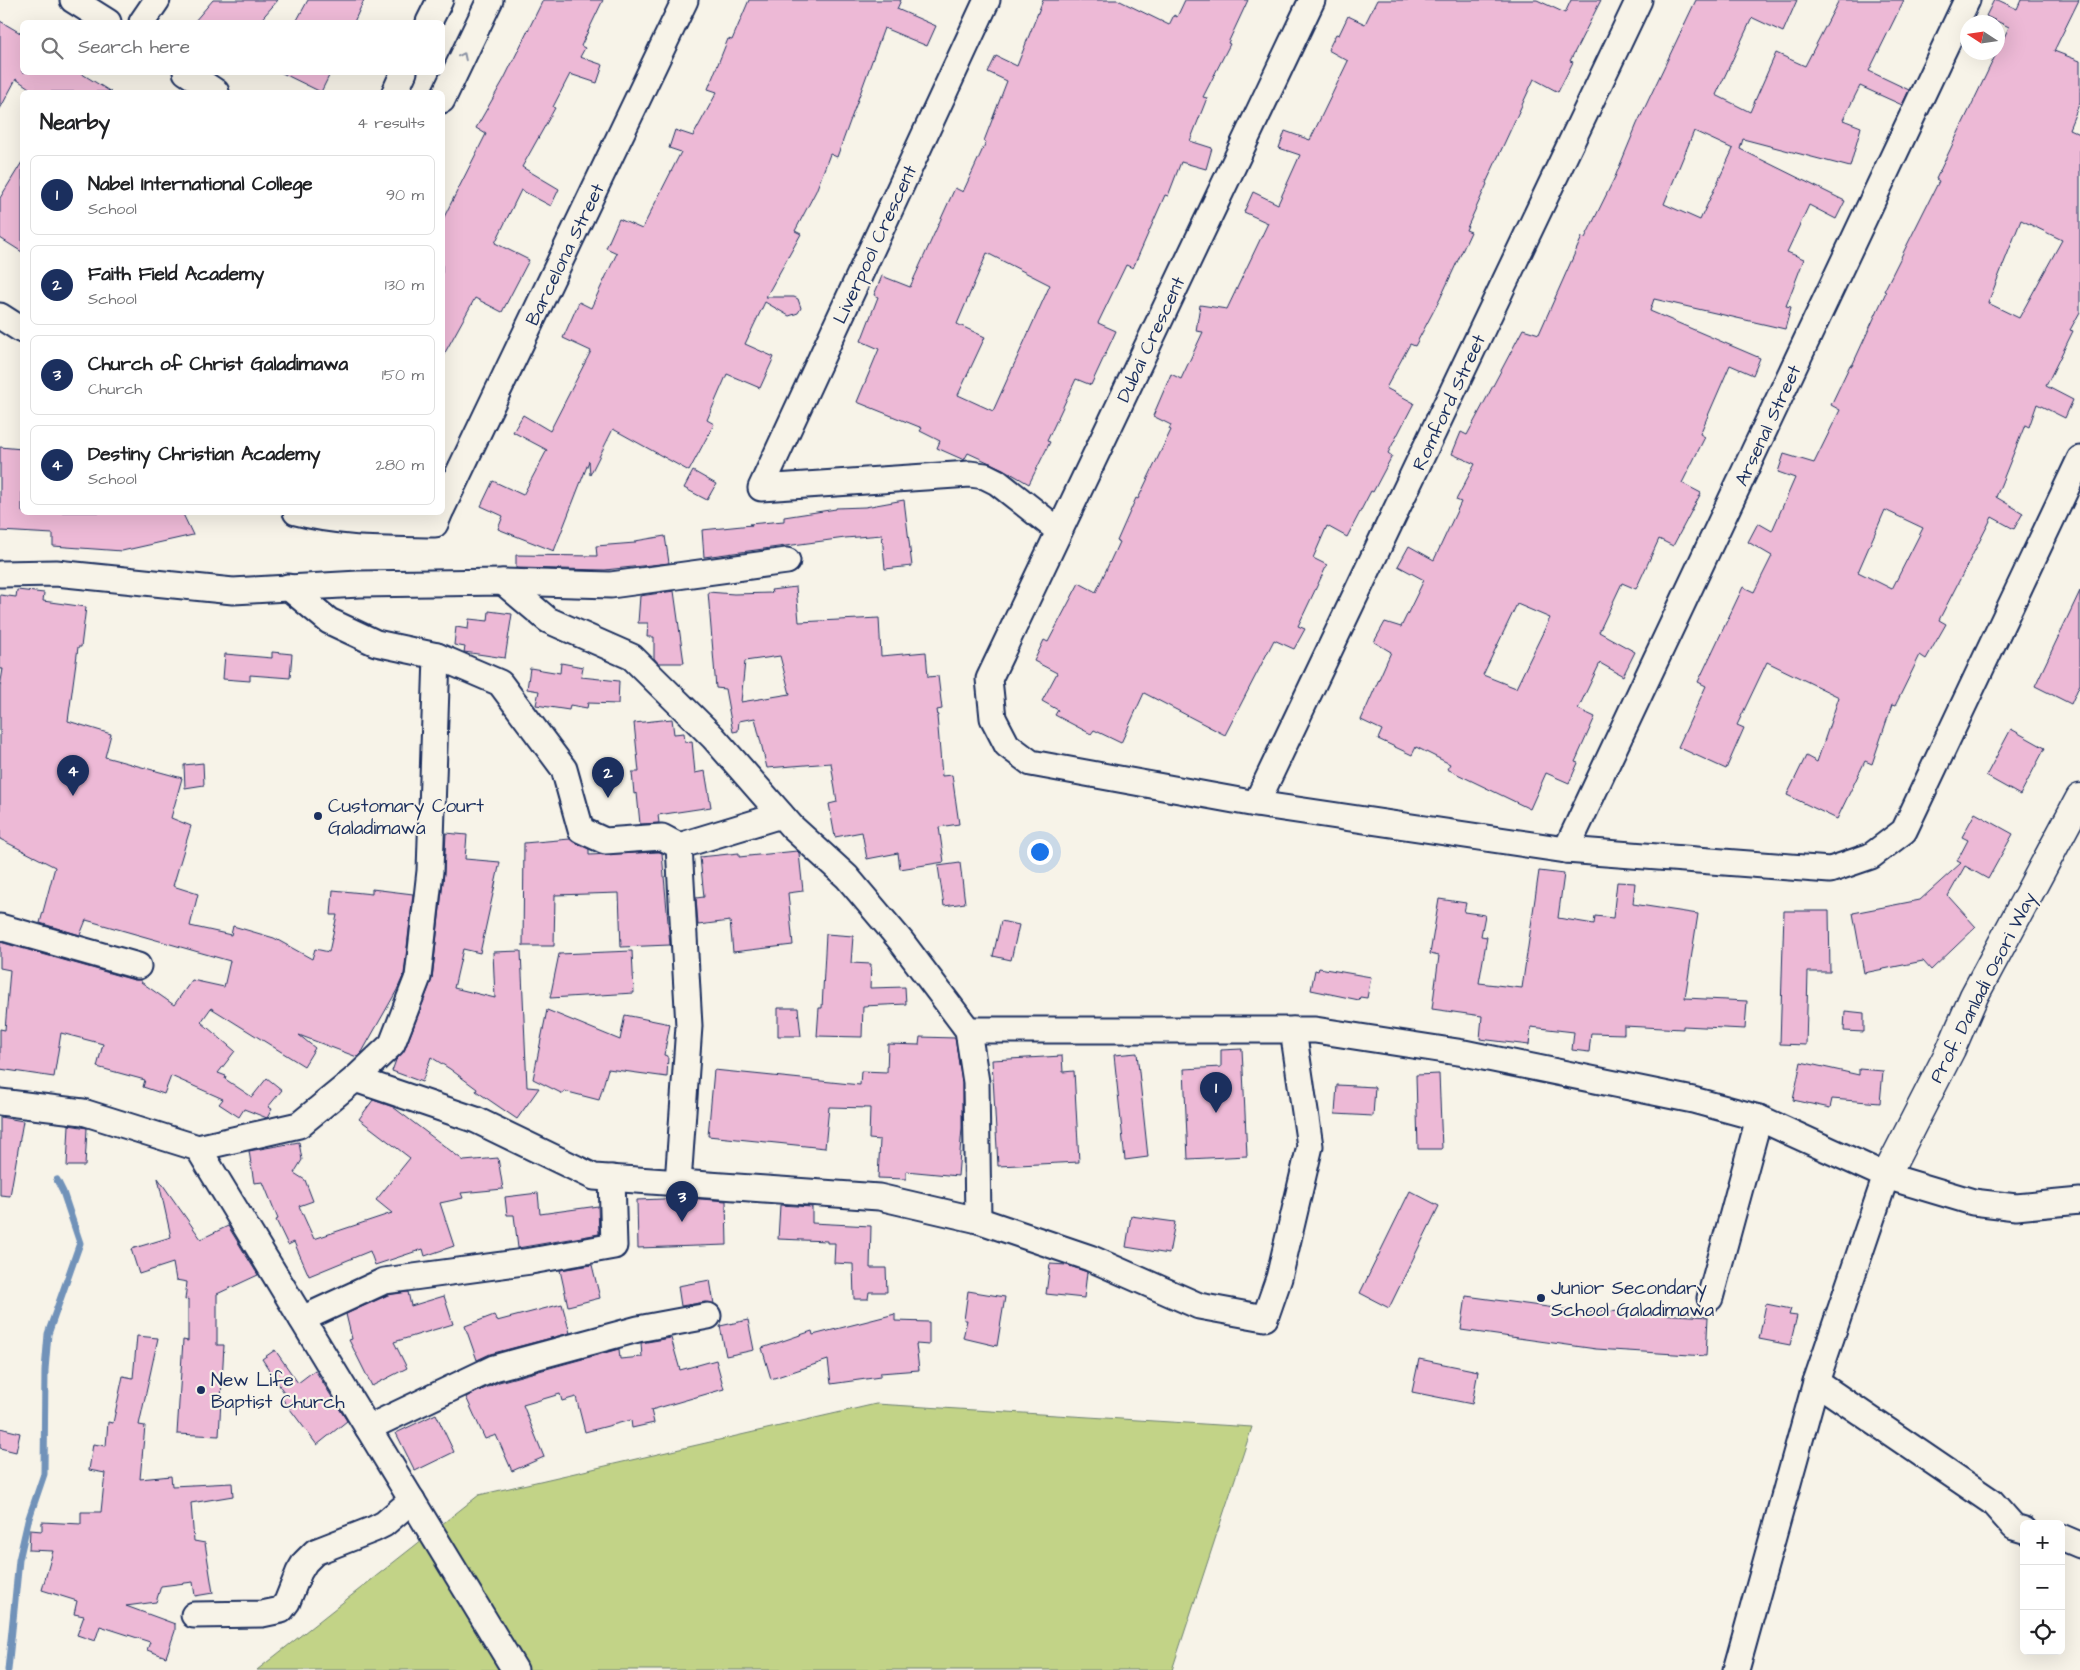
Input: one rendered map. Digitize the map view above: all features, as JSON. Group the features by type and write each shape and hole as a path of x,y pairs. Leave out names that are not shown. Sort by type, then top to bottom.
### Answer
{"street":[{"path":"73,0 105,20"},
{"path":"143,20 157,0"},
{"path":"430,20 440,0"},
{"path":"445,94 490,0"},
{"name":"Barcelona Street","path":"445,502 685,0"},
{"name":"Liverpool Crescent","path":"987,0 761,488 970,474 985,476 996,482 1059,531"},
{"name":"Dubai Crescent","path":"1256,804 1031,763 1007,745 993,718 989,679 1312,0"},
{"name":"Romford Street","path":"1256,804 1639,0"},
{"name":"Arsenal Street","path":"1566,850 1967,0"},
{"path":"190,75 213,90"},
{"path":"396,90 403,75"},
{"path":"0,316 20,329"},
{"path":"1256,804 1566,850 1830,870 1871,856 1904,831 2080,459"},
{"path":"308,515 320,518 391,524 439,515"},
{"path":"0,574 56,573 233,590 359,584 503,582 611,585 787,562"},
{"path":"503,582 548,620 632,657 713,737 792,827 847,877 902,940 968,1030 976,1082 978,1220"},
{"path":"288,588 329,621 376,643 437,656 500,683 564,769 581,830 605,841 662,837 679,846 781,815"},
{"path":"0,1102 83,1112 198,1148 299,1125 355,1079 392,1044 418,977 430,870 437,656"},
{"name":"Prof. Danladi Osori Way","path":"1886,1176 1951,1049 1974,996 2080,798"},
{"path":"678,1183 689,1026 679,846"},
{"path":"0,927 138,966"},
{"path":"968,1030 1315,1030 1464,1053 1693,1100 1759,1118 1886,1176 1973,1202 2016,1207 2080,1201"},
{"path":"355,1079 476,1120 594,1177 879,1197 978,1220 1090,1258 1199,1306 1265,1318 1279,1278 1310,1146 1293,1030"},
{"path":"1710,1298 1759,1118"},
{"path":"198,1148 515,1670"},
{"path":"1736,1670 1816,1382 1886,1176"},
{"path":"302,1319 384,1281 614,1246 612,1178"},
{"path":"368,1428 494,1368 638,1329 708,1316"},
{"path":"1816,1382 1992,1502 2014,1527 2020,1529"},
{"path":"194,1615 262,1614 281,1610 287,1602 299,1572 305,1562 315,1552 374,1530 412,1500"},
{"path":"2065,1539 2080,1545"}],"green space":[{"path":"876,1404 1252,1427 1172,1670 257,1670 479,1495"}],"building":[{"path":"213,0 278,0 261,20 196,20"},
{"path":"308,0 364,0 355,20 297,20"},
{"path":"543,0 603,0 581,46 585,48 580,57 603,65 597,83 570,74 553,107 555,108 522,167 559,189 551,206 521,190 495,243 529,260 502,312 475,298 445,353 445,215 486,134 476,128 504,79"},
{"path":"749,0 901,0 897,9 936,26 927,46 884,28 837,157 830,154 816,191 795,231 801,234 766,297 794,297 798,299 801,308 798,313 789,316 765,302 745,344 774,357 760,388 727,374 707,420 714,424 689,471 613,429 590,475 589,461 554,551 498,529 503,516 481,506 493,481 523,495 547,450 513,432 523,415 550,431 591,351 563,338 579,302 591,308 617,253 606,248 619,219 642,229 681,152 669,148 675,130 693,136 717,92 708,89 728,39 732,40"},
{"path":"1043,0 1118,0 1169,25 1174,15 1177,17 1185,0 1248,0 1228,43 1230,44 1203,97 1207,98 1190,141 1212,148 1206,169 1181,162 1168,196 1165,195 1133,268 1126,265 1098,323 1116,331 1091,385 1076,379 1047,441 1050,442 1029,484 1003,469 968,453 964,460 937,448 940,441 920,431 922,428 857,402 879,349 861,341 878,297 874,295 882,276 910,287 955,188 963,192 986,142 984,141 1007,81 988,72 996,56 1017,66","holes":["987,253 1050,285 993,411 958,395 985,337 957,324"]},
{"path":"1377,0 1537,0 1565,13 1571,0 1601,0 1570,61 1573,62 1558,92 1534,79 1486,183 1466,230 1471,232 1440,299 1415,346 1410,344 1386,388 1414,403 1388,453 1392,456 1347,537 1327,526 1313,558 1327,565 1298,626 1305,629 1294,649 1274,640 1225,735 1144,693 1121,743 1094,730 1091,734 1055,715 1058,710 1042,701 1057,673 1034,661 1044,640 1048,642 1079,583 1096,592 1119,542 1117,541 1136,498 1138,499 1171,430 1169,429 1171,425 1153,416 1171,374 1181,379 1203,332 1196,331 1200,305 1227,309 1268,223 1244,212 1253,192 1278,204 1300,155 1279,148 1285,131 1310,140 1348,61 1328,50 1336,34 1339,35 1348,16 1365,24"},
{"path":"1696,0 1797,0 1783,32 1753,18 1751,20 1716,95 1750,112 1776,53 1805,66 1839,0 1904,0 1869,71 1909,90 1902,105 1860,86 1843,120 1861,127 1850,167 1743,139 1740,149 1845,201 1836,219 1809,205 1787,252 1804,259 1786,306 1791,307 1785,329 1654,299 1650,311 1760,358 1753,375 1730,365 1700,434 1705,437 1682,483 1701,493 1673,546 1659,539 1636,589 1622,583 1599,632 1635,652 1623,676 1600,663 1578,709 1595,717 1575,762 1578,763 1569,783 1546,773 1530,809 1447,769 1450,764 1416,747 1412,755 1378,739 1382,730 1361,720 1391,652 1374,642 1385,622 1401,627 1424,580 1398,566 1409,546 1434,560 1461,502 1456,500 1475,464 1452,454 1461,432 1467,435 1523,329 1539,334 1582,237 1585,238 1615,177 1637,124","holes":["1694,131 1733,149 1700,220 1664,204","1517,604 1550,618 1516,688 1483,675"]},
{"path":"1994,0 2017,9 2021,0 2079,0 2054,51 2080,61 2080,102 2069,129 2080,134 2080,312 2070,330 2073,331 2046,386 2073,400 2065,418 2037,404 2029,427 2025,425 1996,497 2023,513 2014,529 1992,517 1939,620 1946,624 1926,659 1920,655 1895,706 1892,705 1872,764 1865,761 1837,819 1787,795 1806,756 1817,762 1839,697 1767,662 1737,725 1744,728 1726,769 1678,747 1706,686 1698,682 1743,587 1754,592 1772,556 1748,542 1758,523 1772,531 1795,478 1778,472 1784,454 1814,463 1840,410 1831,405 1850,365 1852,366 1886,292 1884,291 1939,181 1936,179 1993,60 2005,60 2005,35 2009,27 2005,25 2005,15 1986,15","holes":["2021,220 2062,240 2019,318 1988,303","1885,510 1923,528 1892,589 1858,572"]},
{"path":"0,21 20,33 20,75 84,75 108,90 32,90 16,79 0,109"},
{"path":"286,75 330,75 322,90 317,90"},
{"path":"20,165 20,251 0,238 0,198"},
{"path":"0,447 20,449 20,515 183,515 193,535 122,551 53,546 53,534 0,531"},
{"path":"693,471 716,484 707,500 684,488"},
{"path":"904,500 912,566 885,569 882,535 845,538 704,557 702,530 784,521 784,517 836,508 865,507"},
{"path":"665,536 669,563 605,570 516,568 516,555 597,556 596,546 635,543 635,541"},
{"path":"796,587 799,622 879,618 881,656 926,652 928,677 938,676 942,709 937,710 937,716 942,776 952,775 959,824 939,827 944,862 900,869 898,853 867,859 862,832 835,837 829,804 837,802 831,763 767,768 755,718 739,721 738,731 733,732 725,689 716,688 708,592 734,594 772,593 771,590","holes":["780,656 790,694 741,702 745,661"]},
{"path":"17,590 44,593 43,601 86,607 81,647 78,647 68,721 111,734 105,757 182,778 171,818 191,826 173,886 198,894 190,926 231,935 233,926 274,938 312,959 315,949 329,952 337,915 331,915 333,890 372,894 372,889 413,894 404,974 362,1052 357,1057 299,1035 315,1048 304,1066 211,1008 201,1022 235,1051 218,1073 226,1076 225,1079 252,1097 267,1078 282,1090 268,1107 272,1109 267,1118 244,1109 239,1117 219,1104 223,1099 171,1076 164,1094 143,1087 145,1080 97,1067 103,1044 61,1033 54,1077 0,1069 0,1029 5,1030 10,970 0,968 0,942 134,980 141,980 141,982 174,1005 192,980 224,987 230,961 86,920 80,935 40,923 55,867 0,839 0,687 3,669 0,669 0,595 16,597"},
{"path":"674,591 684,663 658,663 654,658 654,637 647,637 648,623 638,623 640,596"},
{"path":"2080,591 2080,684 2071,704 2035,686"},
{"path":"489,611 512,614 505,658 464,652 465,647 454,645 456,627 468,629 469,619 488,621"},
{"path":"272,652 292,654 290,678 250,675 250,681 223,679 225,654 272,658"},
{"path":"561,663 583,667 581,677 619,681 618,704 588,703 587,708 570,705 569,710 536,705 539,691 527,689 530,668 560,673"},
{"path":"672,719 674,734 684,733 685,742 692,741 695,773 705,771 711,807 658,815 659,823 640,824 637,793 634,794 632,772 639,772 634,723"},
{"path":"2011,729 2045,748 2020,795 1986,776"},
{"path":"203,763 204,785 185,788 184,765"},
{"path":"1975,813 2013,834 1988,879 1965,866 1948,896 1976,927 1931,970 1923,961 1864,973 1853,913 1920,900 1961,863 1957,861 1968,840 1962,837"},
{"path":"446,833 467,835 465,859 500,862 480,953 463,949 454,988 495,998 493,952 521,951 527,1087 539,1088 517,1119 431,1057 422,1082 392,1071 396,1060 405,1049 432,979 444,873"},
{"path":"570,839 589,849 589,855 662,853 670,945 621,947 619,893 555,895 554,946 523,946 524,843"},
{"path":"797,851 799,853 803,891 788,893 793,945 733,952 730,921 698,925 696,898 704,897 700,857 739,853 739,857"},
{"path":"960,863 965,903 944,906 938,866"},
{"path":"1539,871 1564,874 1558,918 1594,924 1595,916 1613,918 1617,882 1635,883 1633,904 1698,914 1685,998 1747,1001 1745,1029 1683,1026 1683,1029 1624,1026 1624,1034 1591,1033 1589,1052 1572,1050 1574,1032 1531,1027 1529,1045 1480,1039 1482,1016 1432,1009 1439,956 1430,954 1439,899 1466,903 1464,912 1485,915 1481,936 1487,937 1479,983 1522,988"},
{"path":"1784,911 1829,911 1830,972 1808,972 1806,1045 1780,1044"},
{"path":"1001,921 1019,925 1011,960 993,956"},
{"path":"826,934 853,936 851,963 871,964 870,988 905,987 906,1004 863,1006 862,1037 817,1036 819,1008 822,1008"},
{"path":"632,951 634,993 550,998 559,954"},
{"path":"1319,968 1371,977 1367,998 1360,997 1359,1000 1311,990 1315,970 1318,971"},
{"path":"778,1008 798,1008 801,1036 778,1036"},
{"path":"547,1010 620,1040 625,1015 670,1024 664,1055 668,1056 667,1077 608,1069 599,1100 564,1091 563,1094 533,1079"},
{"path":"1845,1011 1864,1013 1864,1032 1844,1031"},
{"path":"920,1037 955,1038 962,1083 962,1128 958,1176 906,1171 906,1179 878,1178 880,1140 869,1139 870,1108 829,1107 825,1148 708,1136 714,1070 860,1085 861,1071 887,1072 888,1044 919,1045"},
{"path":"1242,1049 1247,1156 1188,1159 1184,1069 1221,1067 1221,1050"},
{"path":"1137,1053 1148,1157 1125,1160 1114,1055"},
{"path":"1062,1056 1063,1072 1074,1071 1079,1162 998,1166 992,1060"},
{"path":"1801,1062 1859,1075 1859,1069 1883,1071 1880,1103 1832,1099 1830,1108 1793,1100"},
{"path":"1439,1074 1442,1149 1418,1149 1416,1075"},
{"path":"1337,1085 1375,1087 1373,1116 1335,1114"},
{"path":"373,1100 393,1107 464,1161 498,1158 503,1189 461,1193 463,1198 440,1203 454,1246 425,1256 423,1249 375,1265 370,1251 309,1276 294,1242 288,1245 276,1220 278,1219 263,1182 254,1183 249,1151 299,1142 302,1160 294,1173 305,1180 313,1201 299,1206 314,1239 392,1213 376,1200 410,1158 359,1119"},
{"path":"0,1117 23,1121 10,1196 0,1195"},
{"path":"69,1125 87,1128 85,1166 67,1166"},
{"path":"158,1178 201,1239 228,1226 258,1275 217,1294 217,1345 224,1345 219,1436 177,1434 183,1340 188,1341 188,1299 185,1300 187,1282 176,1280 173,1263 139,1274 131,1249 171,1237"},
{"path":"1410,1191 1439,1206 1389,1308 1360,1293"},
{"path":"538,1193 540,1214 598,1206 599,1234 518,1248 514,1215 507,1215 505,1197"},
{"path":"688,1198 726,1201 727,1245 638,1248 637,1200"},
{"path":"780,1205 812,1207 812,1223 871,1226 870,1268 886,1268 887,1292 869,1292 868,1299 854,1299 853,1264 834,1263 835,1243 778,1239"},
{"path":"1131,1216 1175,1222 1169,1254 1126,1247"},
{"path":"1050,1264 1067,1265 1087,1272 1084,1298 1046,1294"},
{"path":"592,1265 600,1298 568,1306 560,1270"},
{"path":"710,1280 714,1304 705,1302 681,1306 678,1286"},
{"path":"968,1291 1005,1297 997,1346 963,1338 967,1320 964,1320"},
{"path":"408,1292 411,1306 444,1296 453,1324 394,1342 407,1368 372,1386 349,1340 352,1339 346,1314 388,1295"},
{"path":"1466,1296 1592,1313 1592,1310 1708,1317 1706,1356 1596,1349 1461,1330"},
{"path":"562,1304 570,1333 490,1354 477,1360 465,1326 494,1315 497,1321"},
{"path":"1766,1304 1791,1309 1789,1315 1797,1316 1790,1345 1759,1339"},
{"path":"895,1314 895,1321 929,1322 929,1345 916,1344 919,1370 880,1373 880,1377 831,1384 828,1360 771,1379 762,1348 812,1331 813,1335"},
{"path":"748,1320 754,1350 726,1356 720,1326"},
{"path":"137,1336 158,1338 139,1425 145,1426 140,1479 171,1476 172,1486 232,1483 233,1496 191,1503 194,1541 205,1543 213,1593 195,1596 193,1582 161,1586 156,1602 126,1606 175,1624 175,1631 166,1657 147,1650 150,1642 100,1626 95,1641 77,1635 84,1616 74,1614 77,1601 42,1590 53,1551 29,1550 30,1530 42,1531 42,1522 81,1524 81,1512 101,1512 105,1473 89,1470 93,1444 106,1446 108,1422 113,1423 123,1376 133,1378"},
{"path":"671,1338 680,1370 716,1360 724,1389 651,1410 654,1423 632,1428 631,1420 585,1432 576,1397 562,1401 560,1394 523,1405 544,1457 512,1471 496,1435 485,1439 466,1397 499,1382 619,1349 620,1359 642,1357 641,1343"},
{"path":"275,1350 298,1383 315,1370 347,1421 317,1445 281,1397 285,1394 262,1359"},
{"path":"1419,1359 1478,1371 1472,1404 1412,1392"},
{"path":"436,1414 454,1452 415,1471 396,1433"},
{"path":"0,1428 20,1433 16,1452 0,1448"}],"waterway":[{"path":"8,1670 19,1560 28,1521 44,1474 45,1370 48,1334 80,1243 63,1192 57,1180"}],"place":[{"name":"Destiny Christian Academy","path":"73,796"},
{"name":"Faith Field Academy","path":"608,798"},
{"name":"Customary Court Galadimawa","path":"318,816"},
{"name":"Nabel International College","path":"1216,1113"},
{"name":"Church of Christ Galadimawa","path":"682,1222"},
{"name":"Junior Secondary School Galadimawa","path":"1541,1298"},
{"name":"New Life Baptist Church","path":"201,1390"}]}
